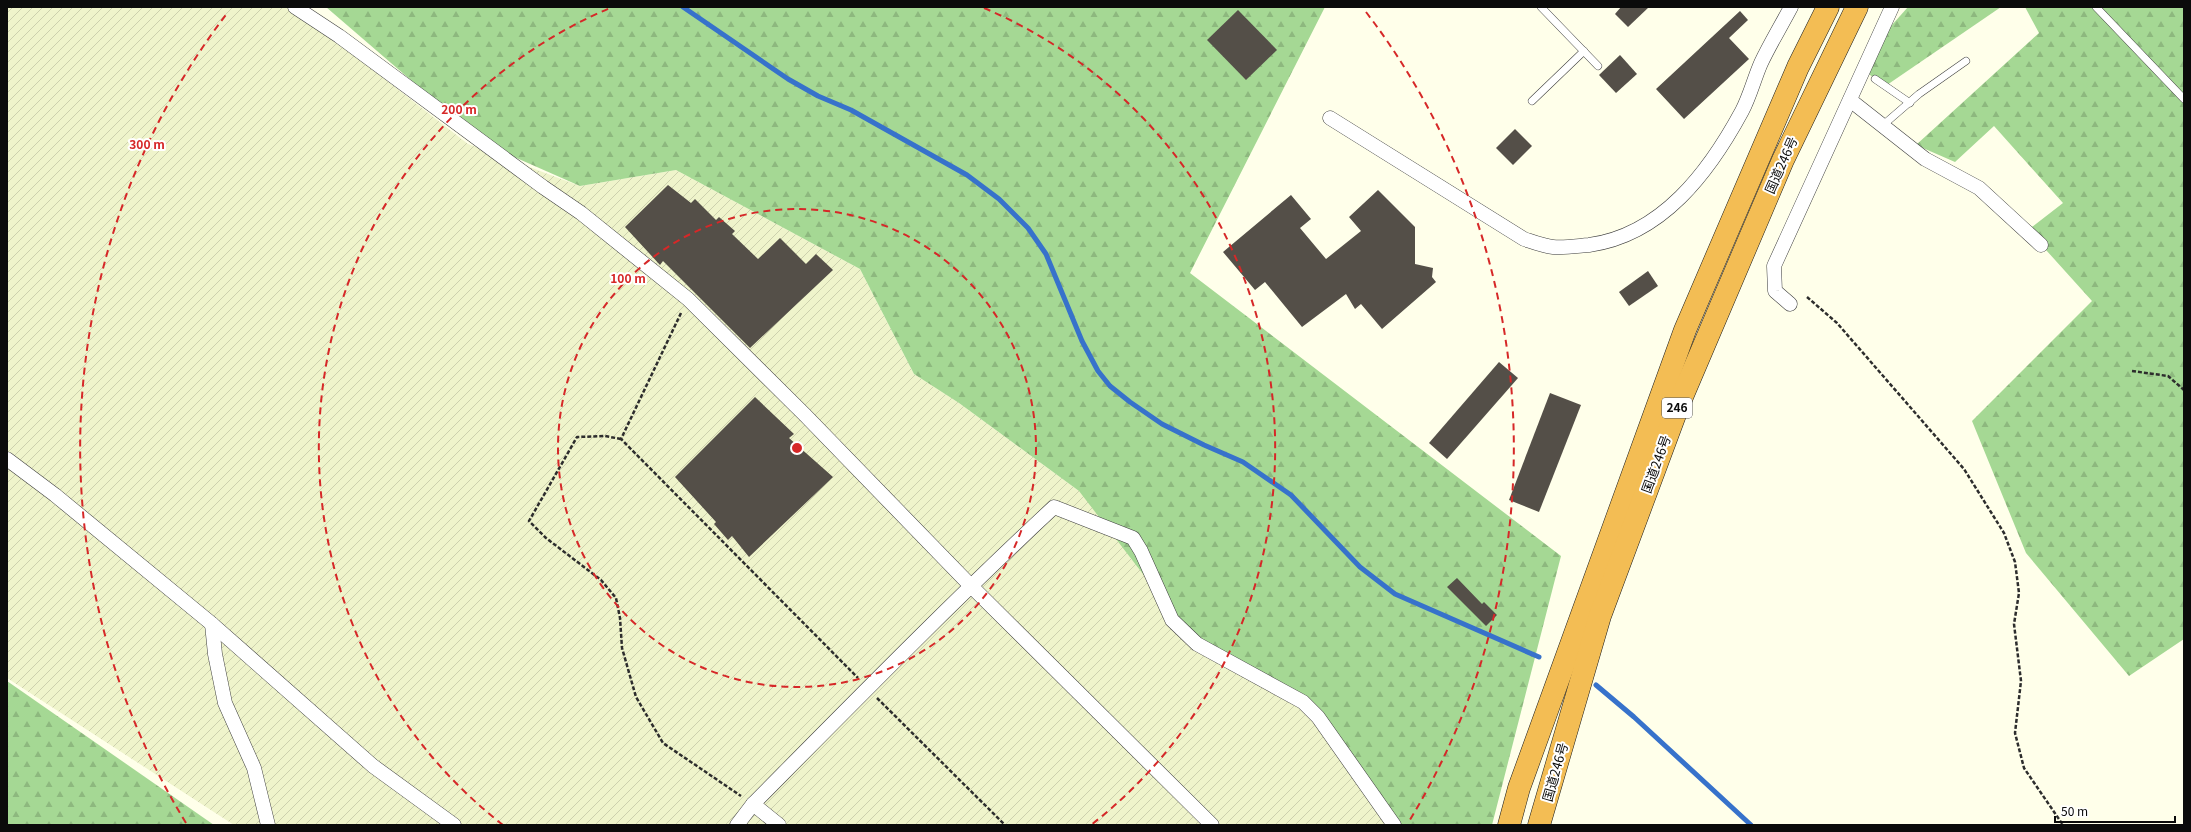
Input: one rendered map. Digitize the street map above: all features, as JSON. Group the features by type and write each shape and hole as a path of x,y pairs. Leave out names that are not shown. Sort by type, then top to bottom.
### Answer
{"highway":[{"name":"国道246号","path":"1509,825 1522,780 1684,330 1798,67 1828,7"},
{"name":"国道246号","path":"1539,825 1600,616 1679,404 1783,160 1857,7"}],"street":[{"path":"295,7 339,36 543,187 581,213 688,300 805,415 970,585 1212,825"},
{"path":"1330,118 1524,239 1553,247 1574,247 1606,242 1647,224 1666,212 1693,185 1717,153 1743,110 1761,64 1790,7"},
{"path":"1790,304 1775,291 1774,266 1892,7"},
{"path":"1850,100 1925,159 1979,188 2041,245"},
{"path":"7,459 55,495 212,624 373,766 454,825"},
{"path":"737,825 753,804 970,585 1054,506 1133,538 1141,551 1172,620 1198,644 1303,702 1318,717 1394,825"},
{"path":"212,624 215,654 225,703 254,768 268,825"},
{"path":"753,804 779,825"}],"lane":[{"path":"1541,7 1598,66"},
{"path":"2096,7 2184,99"},
{"path":"1532,101 1584,51"},
{"path":"1882,126 1966,61"},
{"path":"1875,79 1910,103"}],"path":[{"path":"1807,297 1837,323 1964,469 2004,533 2015,562 2019,592 2014,624 2021,682 2015,733 2024,768 2063,825"},
{"path":"621,439 688,300"},
{"path":"2132,371 2168,376 2184,390"},
{"path":"753,804 664,743 636,697 622,648 620,618 616,598 601,580 546,538 529,521 577,437 605,436 621,439 1005,825"}],"green space":[{"path":"7,7 292,7 468,144 580,186 676,170 860,269 914,374 959,403 1079,491 1133,538 1178,626 1313,713 1387,825 234,825 7,678"},
{"path":"326,7 1325,7 1190,273 1561,556 1492,825 1397,825 1313,713 1183,626 1079,491 959,403 914,374 860,269 676,170 580,186 485,144"},
{"path":"1908,7 2001,7 1884,87 1869,74 1883,35"},
{"path":"2025,7 2184,7 2184,639 2129,676 2026,553 1972,421 2092,301 2028,230 2063,203 1994,126 1955,162 1916,145 2039,33"},
{"path":"7,681 214,825 7,825"}],"building":[{"path":"1621,7 1649,7 1628,27 1615,14"},
{"path":"1238,10 1277,50 1246,80 1207,40"},
{"path":"1740,11 1748,20 1729,38 1749,59 1684,119 1656,89"},
{"path":"1620,55 1637,74 1616,93 1599,75"},
{"path":"1515,129 1532,146 1513,165 1496,148"},
{"path":"668,185 691,203 695,199 716,220 719,217 735,231 732,234 758,259 780,238 806,264 816,254 833,270 750,348 663,261 660,265 625,227"},
{"path":"1378,190 1415,227 1415,264 1433,268 1432,277 1436,282 1382,329 1361,304 1355,309 1346,294 1302,327 1265,282 1255,290 1223,252 1291,195 1311,219 1300,228 1326,259 1361,231 1349,217"},
{"path":"1648,271 1658,286 1629,306 1619,292"},
{"path":"1499,362 1518,378 1447,459 1429,443"},
{"path":"1550,393 1581,405 1539,512 1509,500"},
{"path":"755,397 794,434 789,438 833,477 749,557 732,536 728,540 714,524 716,522 675,477"},
{"path":"1457,578 1482,604 1484,602 1497,615 1486,626 1447,587"}],"waterway":[{"path":"683,7 788,79 818,96 851,110 967,175 999,199 1028,228 1046,254 1082,341 1098,371 1110,386 1130,402 1162,424 1243,462 1291,495 1360,567 1395,594 1539,657"},
{"path":"1596,685 1634,717 1751,825"}]}
